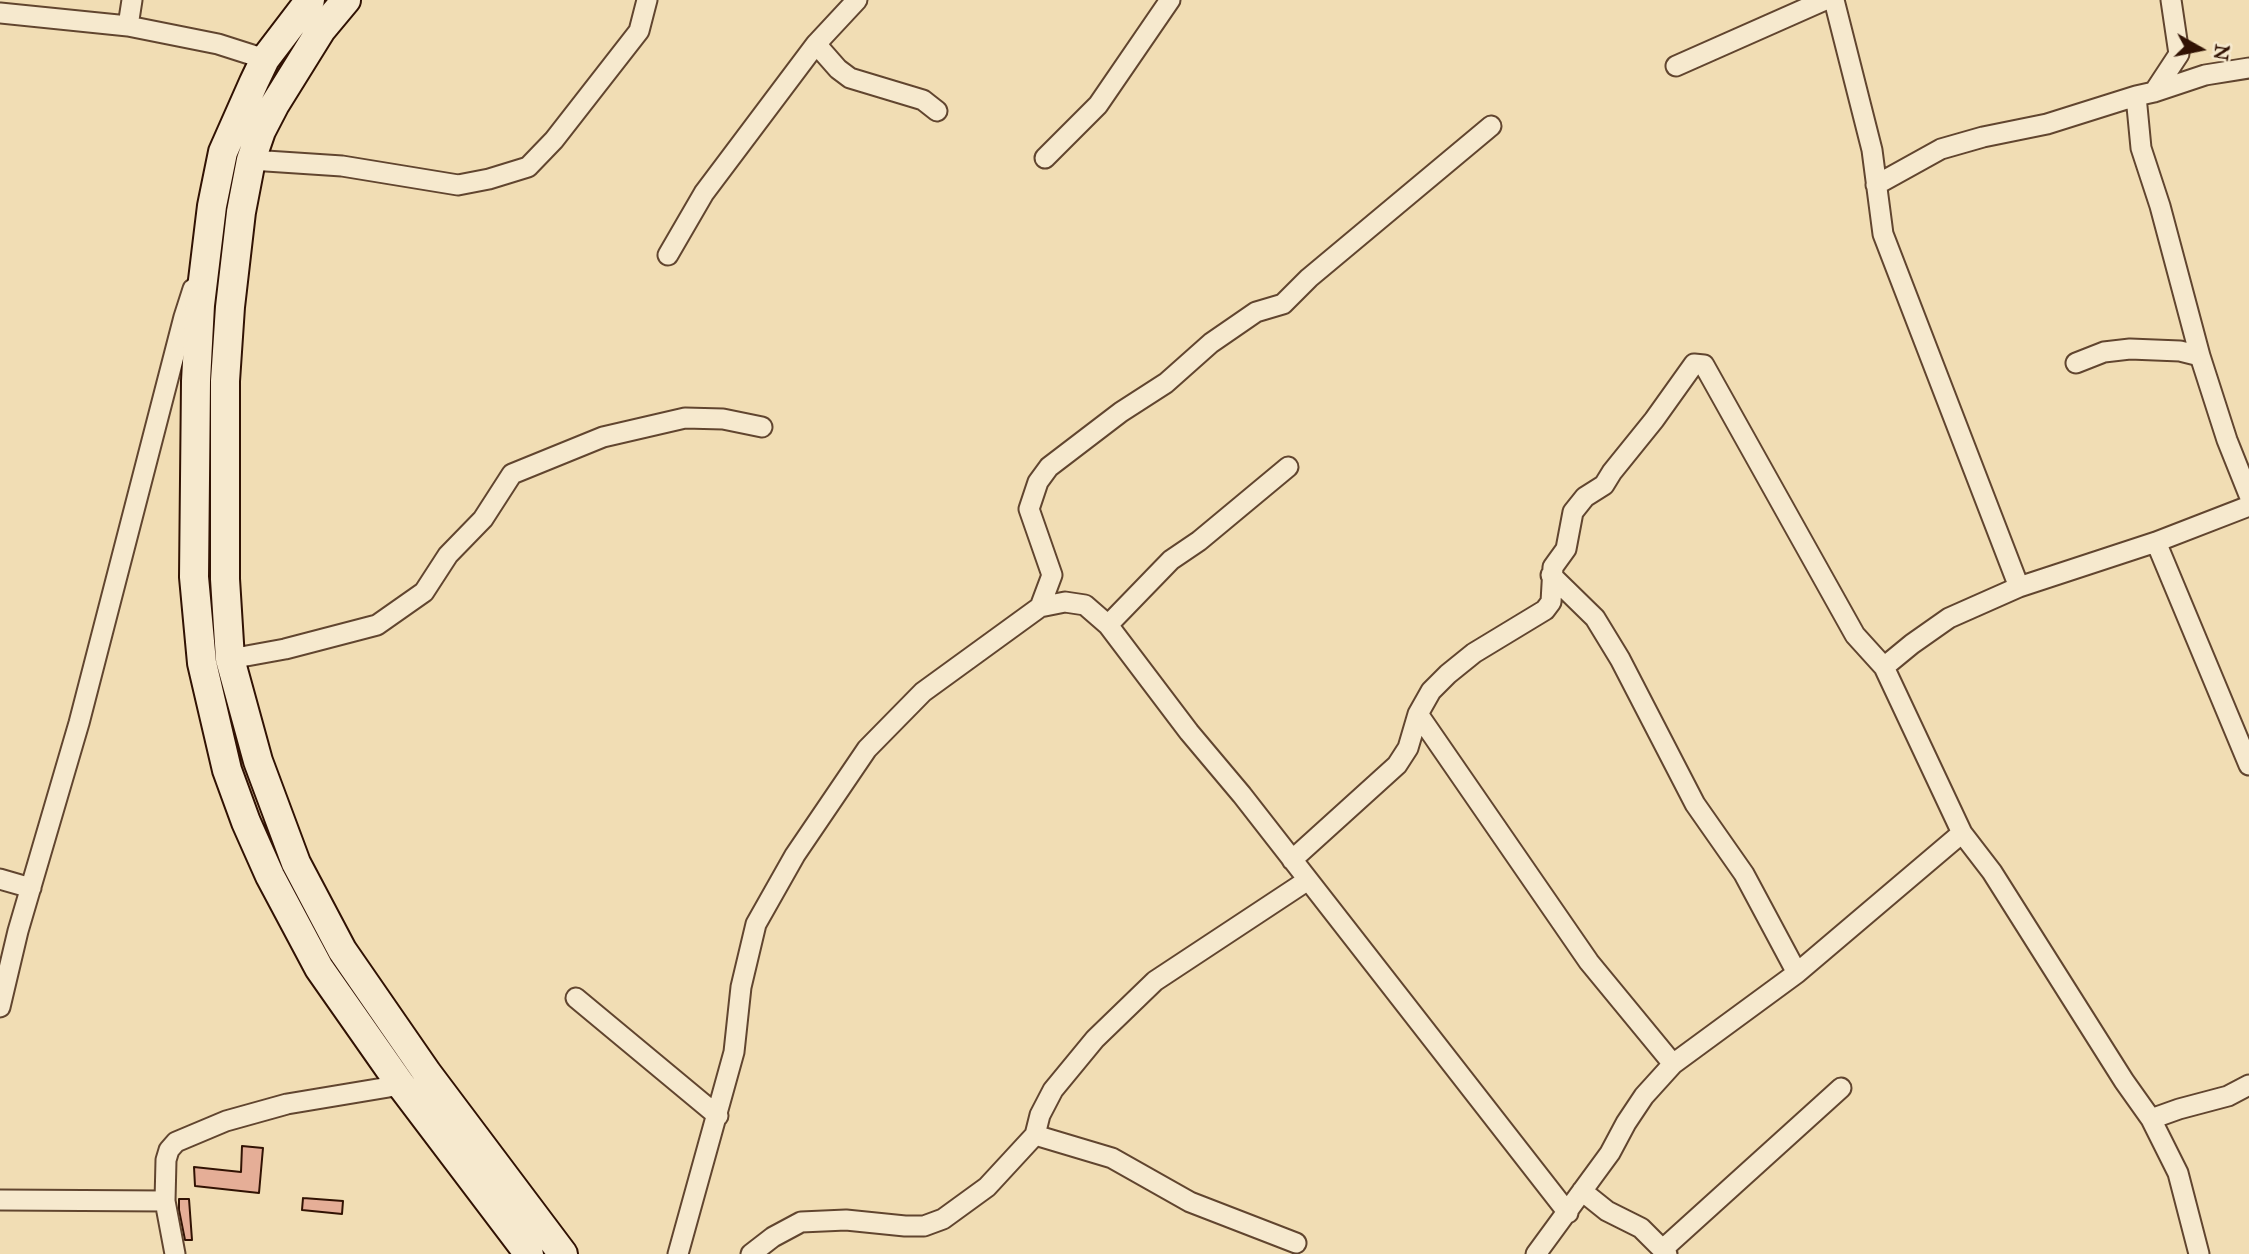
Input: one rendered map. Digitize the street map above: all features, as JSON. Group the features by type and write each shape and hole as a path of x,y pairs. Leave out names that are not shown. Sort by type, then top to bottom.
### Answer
{"street":[{"path":"128,26 132,0"},
{"path":"310,0 265,59 223,152 206,247 200,305 195,449 194,578 202,663 227,770 246,822 270,876 319,968 401,1085 529,1254"},
{"path":"346,0 321,30 261,131 251,160 235,250 225,382 225,579 230,659 258,761 296,863 342,950 426,1073 562,1254"},
{"path":"251,160 342,166 458,185 528,167 554,140 639,31 648,0"},
{"path":"668,255 704,193 816,44 857,0"},
{"path":"1045,158 1098,105 1170,0"},
{"path":"1676,66 1825,0"},
{"path":"1834,0 1872,150 1883,234 2019,587"},
{"path":"2171,0 2179,54 2205,75"},
{"path":"0,13 128,26 218,44 265,59"},
{"path":"816,44 838,69 850,78 923,100 937,111"},
{"path":"2179,54 2145,94 2141,148 2160,206 2200,356 2227,440 2249,495"},
{"path":"1876,185 1941,149 1983,136 2047,124 2205,75 2249,68"},
{"path":"1040,607 1052,575 1029,509 1038,482 1049,467 1121,412 1166,383 1211,343 1256,312 1283,304 1309,278 1491,126"},
{"path":"0,1007 31,887 79,723 184,317 206,247"},
{"path":"2077,363 2104,352 2130,349 2179,351 2200,356"},
{"path":"1292,860 1397,765 1408,748 1418,714 1431,691 1448,674 1483,647 1545,610 1551,601 1551,575 1555,562 1566,548 1573,512 1585,498 1604,485 1654,420 1689,367 1699,363 1704,365 1855,635 1884,667 1962,833 1992,872 2124,1081 2151,1119 2178,1173 2199,1254"},
{"path":"230,659 285,649 377,625 424,592 448,555 482,519 512,474 603,437 685,418 723,419 762,427"},
{"path":"1108,625 1171,560 1199,541 1288,467"},
{"path":"1884,667 1949,618 2019,587 2156,542 2249,506"},
{"path":"2156,542 2249,765"},
{"path":"1551,575 1595,618 1620,659 1695,804 1744,874 1797,973"},
{"path":"678,1254 734,1052 741,987 756,924 795,855 867,749 923,692 1040,607 1065,602 1085,605 1108,625 1189,732 1242,795 1568,1213"},
{"path":"1418,714 1589,962 1674,1065"},
{"path":"1536,1254 1610,1153 1644,1096 1674,1065 1797,973 1962,833"},
{"path":"0,878 31,887"},
{"path":"751,1254 773,1237 801,1222 846,1220 925,1226 943,1219 987,1187 1035,1135 1040,1115 1053,1090 1095,1039 1155,981 1308,880"},
{"path":"319,968 342,950"},
{"path":"576,998 718,1116"},
{"path":"175,1254 165,1201 166,1160 169,1150 176,1142 226,1121 287,1104 401,1085"},
{"path":"2151,1119 2228,1096 2249,1085"},
{"path":"1582,1191 1607,1211 1641,1228 1665,1251 1841,1088"},
{"path":"1035,1135 1112,1158 1189,1202 1296,1243"},
{"path":"0,1200 165,1201"}],"building":[{"path":"242,1146 263,1148 259,1193 195,1186 194,1167 241,1172"},
{"path":"303,1198 343,1201 342,1214 302,1210"},
{"path":"179,1199 189,1199 192,1240 185,1240"}]}
